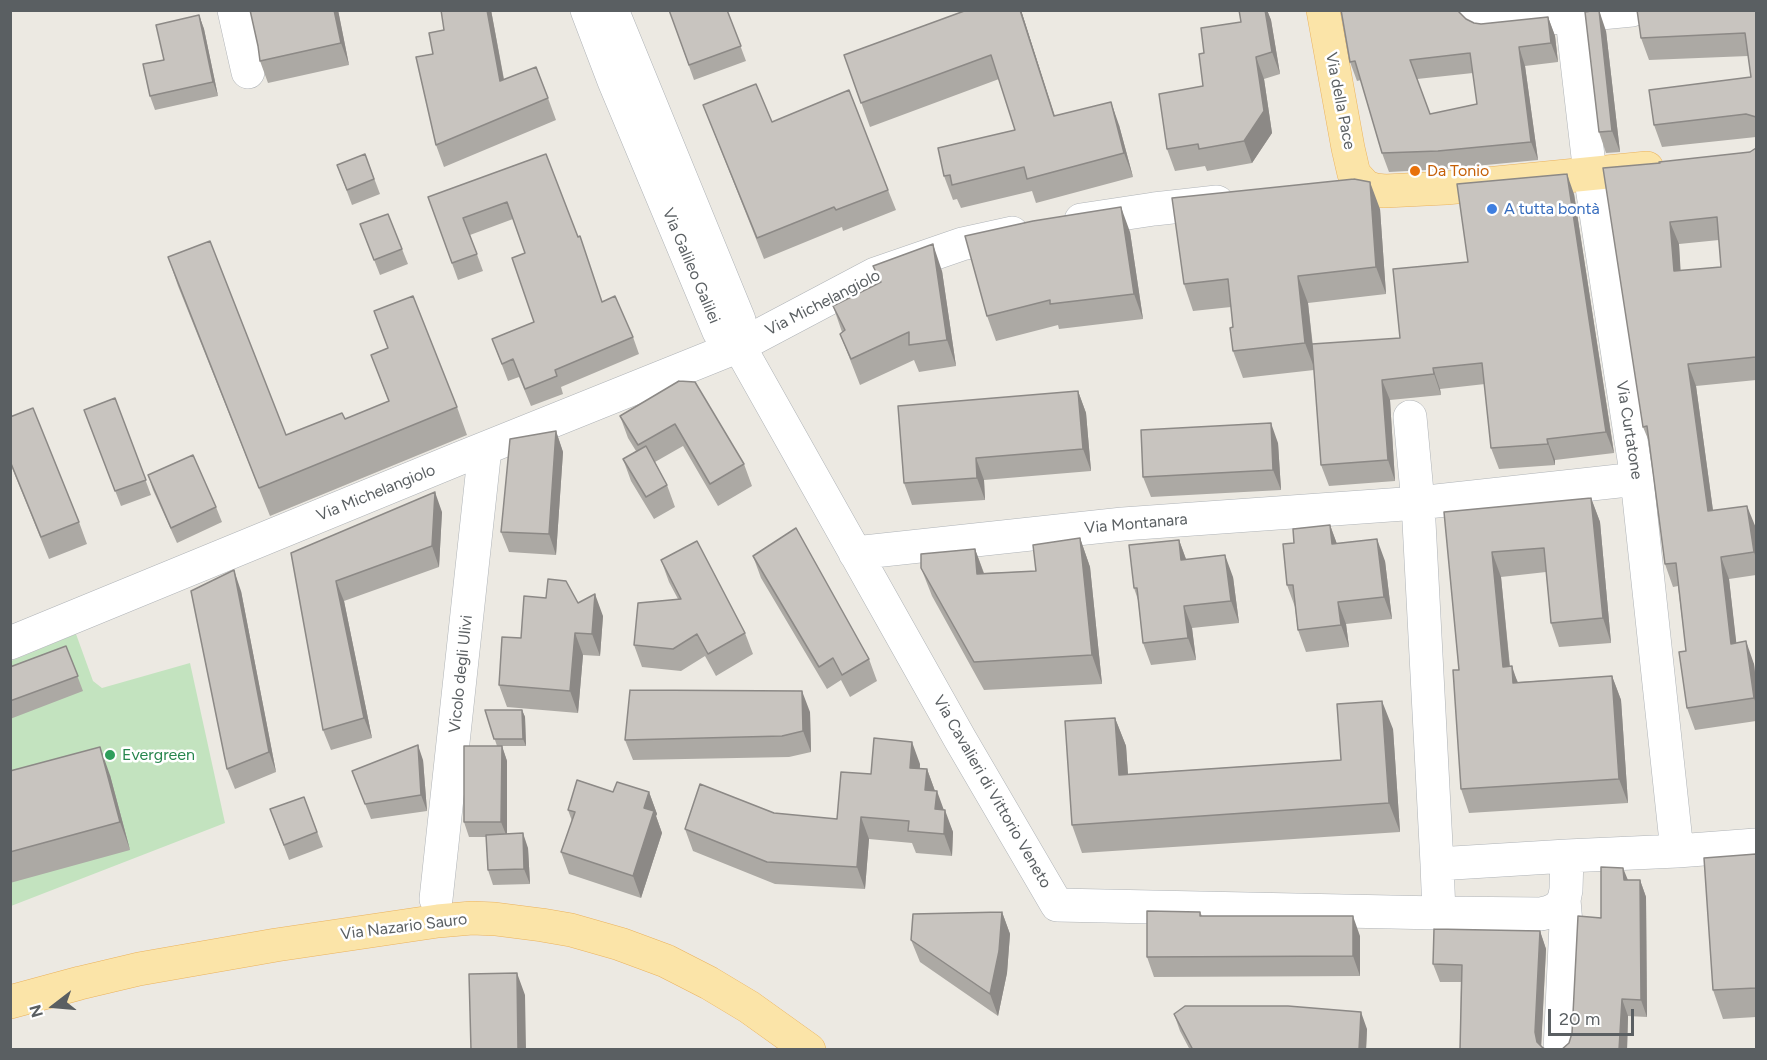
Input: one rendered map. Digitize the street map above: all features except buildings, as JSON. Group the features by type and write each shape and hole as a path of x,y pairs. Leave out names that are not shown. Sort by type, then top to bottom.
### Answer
{"main road":[{"name":"Via della Pace","path":"1323,10 1354,174 1351,189 1399,191 1590,174"},
{"path":"1590,174 1673,165"},
{"name":"Via Nazario Sauro","path":"10,1002 139,969 276,945 438,921 472,918 495,919 571,930 620,944 666,961 709,983 809,1050"}],"street":[{"path":"234,10 248,72"},
{"name":"Via Galileo Galilei","path":"587,10 614,81 719,332 739,346"},
{"name":"Via Galileo Galilei","path":"612,10 739,320 739,346"},
{"path":"1471,10 1486,24 1571,13 1632,10"},
{"name":"Via Curtatone","path":"1571,13 1590,174 1637,479 1677,851"},
{"name":"Via Michelangiolo","path":"10,643 739,346 875,274 962,244 1045,226 1246,198"},
{"name":"Via Cavalieri di Vittorio Veneto","path":"739,346 960,739 1057,905 1541,914 1558,908 1564,900"},
{"path":"1410,417 1418,503 1439,913"},
{"name":"Vicolo degli Ulivi","path":"436,899 485,448"},
{"name":"Via Montanara","path":"855,553 1123,524 1418,503 1637,479"},
{"path":"1437,864 1756,845"},
{"path":"1560,1050 1567,856"}],"green space":[{"name":"Evergreen","path":"76,634 93,681 102,688 190,663 225,823 11,906 11,661"}],"place":[{"name":"Da Tonio","path":"1415,171"},
{"name":"A tutta bontà","path":"1492,209"},
{"name":"Evergreen","path":"110,755"}]}
